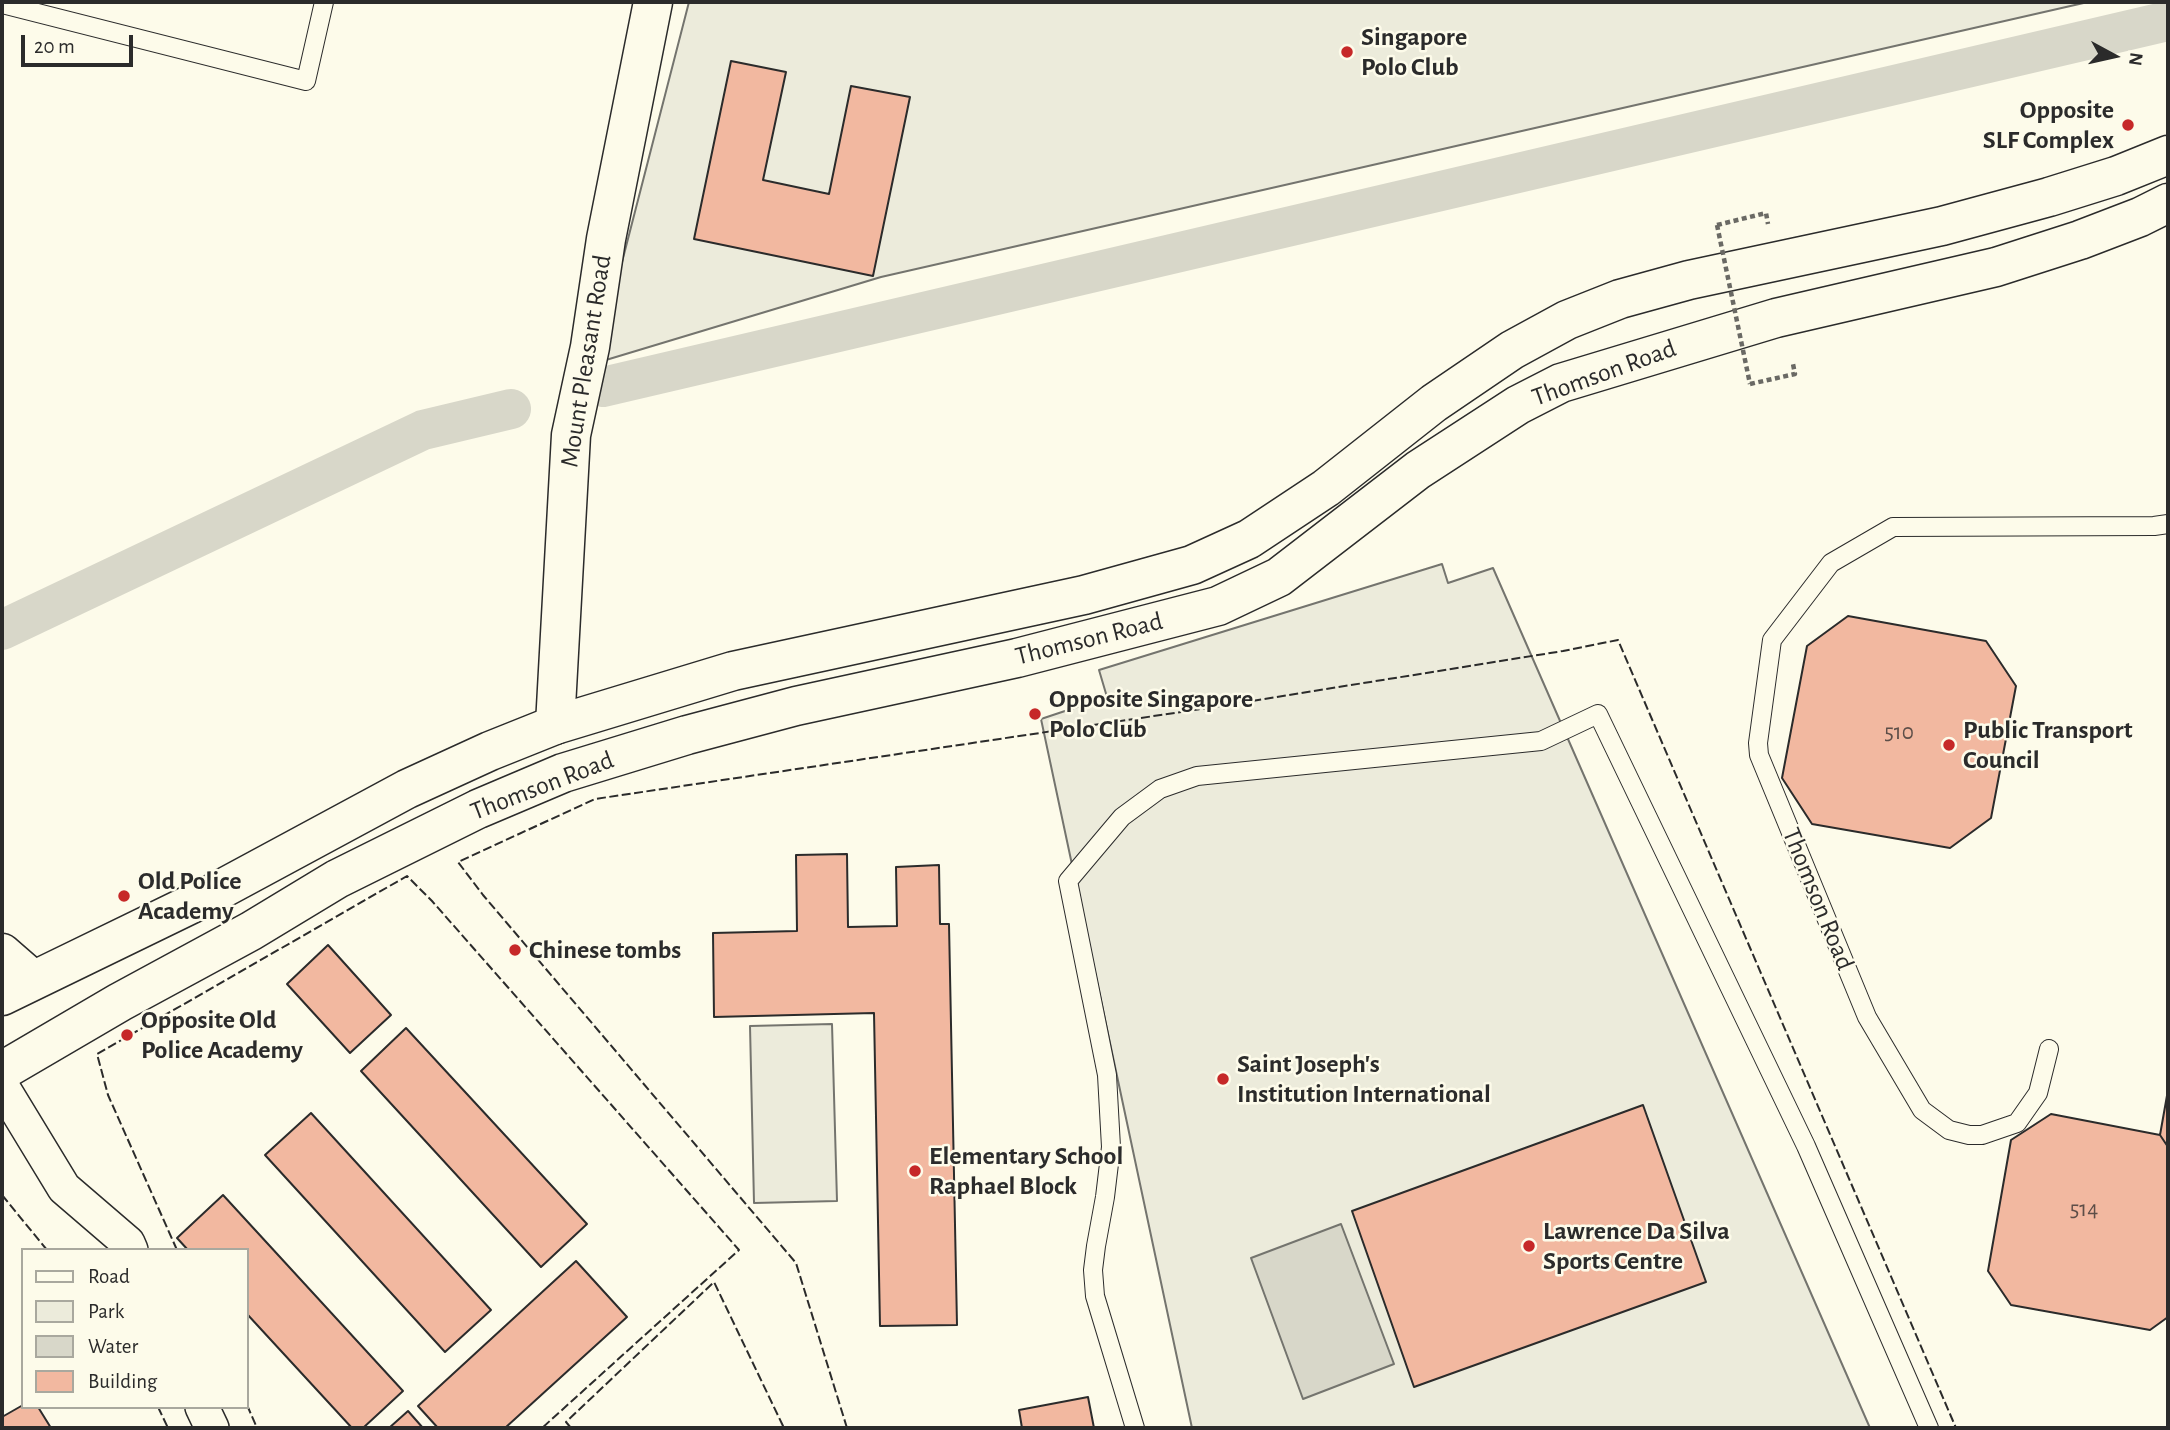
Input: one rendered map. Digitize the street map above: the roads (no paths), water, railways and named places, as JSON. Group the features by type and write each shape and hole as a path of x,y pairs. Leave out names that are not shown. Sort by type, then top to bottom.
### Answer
{"main road":[{"name":"Mount Pleasant Road","path":"555,726 571,435 590,347 606,239 653,2"},
{"name":"Thomson Road","path":"17,988 216,891 407,789 490,751 555,726 733,671 1084,595 1192,565 1260,532 1326,488 1434,403 1512,350 1567,320 1620,299 1689,279 1942,226 2116,176 2168,155"},
{"name":"Thomson Road","path":"2,1070 251,931 337,879 478,809 563,773 687,734 796,706 1017,658 1218,606 1279,577 1418,470 1518,405 1561,383 1776,318 1996,267 2080,240 2168,203"},
{"path":"2,953 17,988"}],"street":[{"path":"2,1086 64,1188 128,1243 130,1248"},
{"path":"203,1409 212,1428"}],"lane":[{"path":"2,4 306,81 324,2"},
{"name":"Thomson Road","path":"2049,1049 2038,1093 2017,1122 1982,1135 1969,1135 1949,1130 1922,1110 1867,1017 1759,755 1758,743 1771,644 1831,563 1893,527 2168,524"},
{"path":"1135,1428 1095,1296 1093,1270 1111,1147 1107,1075 1068,881 1122,817 1160,789 1197,776 1541,741 1598,714 1806,1146 1929,1428"}],"water":[{"path":"1341,1224 1394,1364 1303,1399 1251,1258"}],"waterway":[{"path":"603,387 2168,21"},
{"path":"2,630 423,430 511,409"}],"place":[{"name":"Singapore Polo Club","path":"1347,52"},
{"name":"Opposite SLF Complex","path":"2128,125"},
{"name":"Opposite Singapore Polo Club","path":"1035,714"},
{"name":"Public Transport Council","path":"1949,745"},
{"name":"Old Police Academy","path":"124,896"},
{"name":"Chinese tombs","path":"515,950"},
{"name":"Opposite Old Police Academy","path":"127,1035"},
{"name":"Saint Joseph's Institution International","path":"1223,1079"},
{"name":"Elementary School Raphael Block","path":"915,1171"},
{"name":"Lawrence Da Silva Sports Centre","path":"1529,1246"}]}
